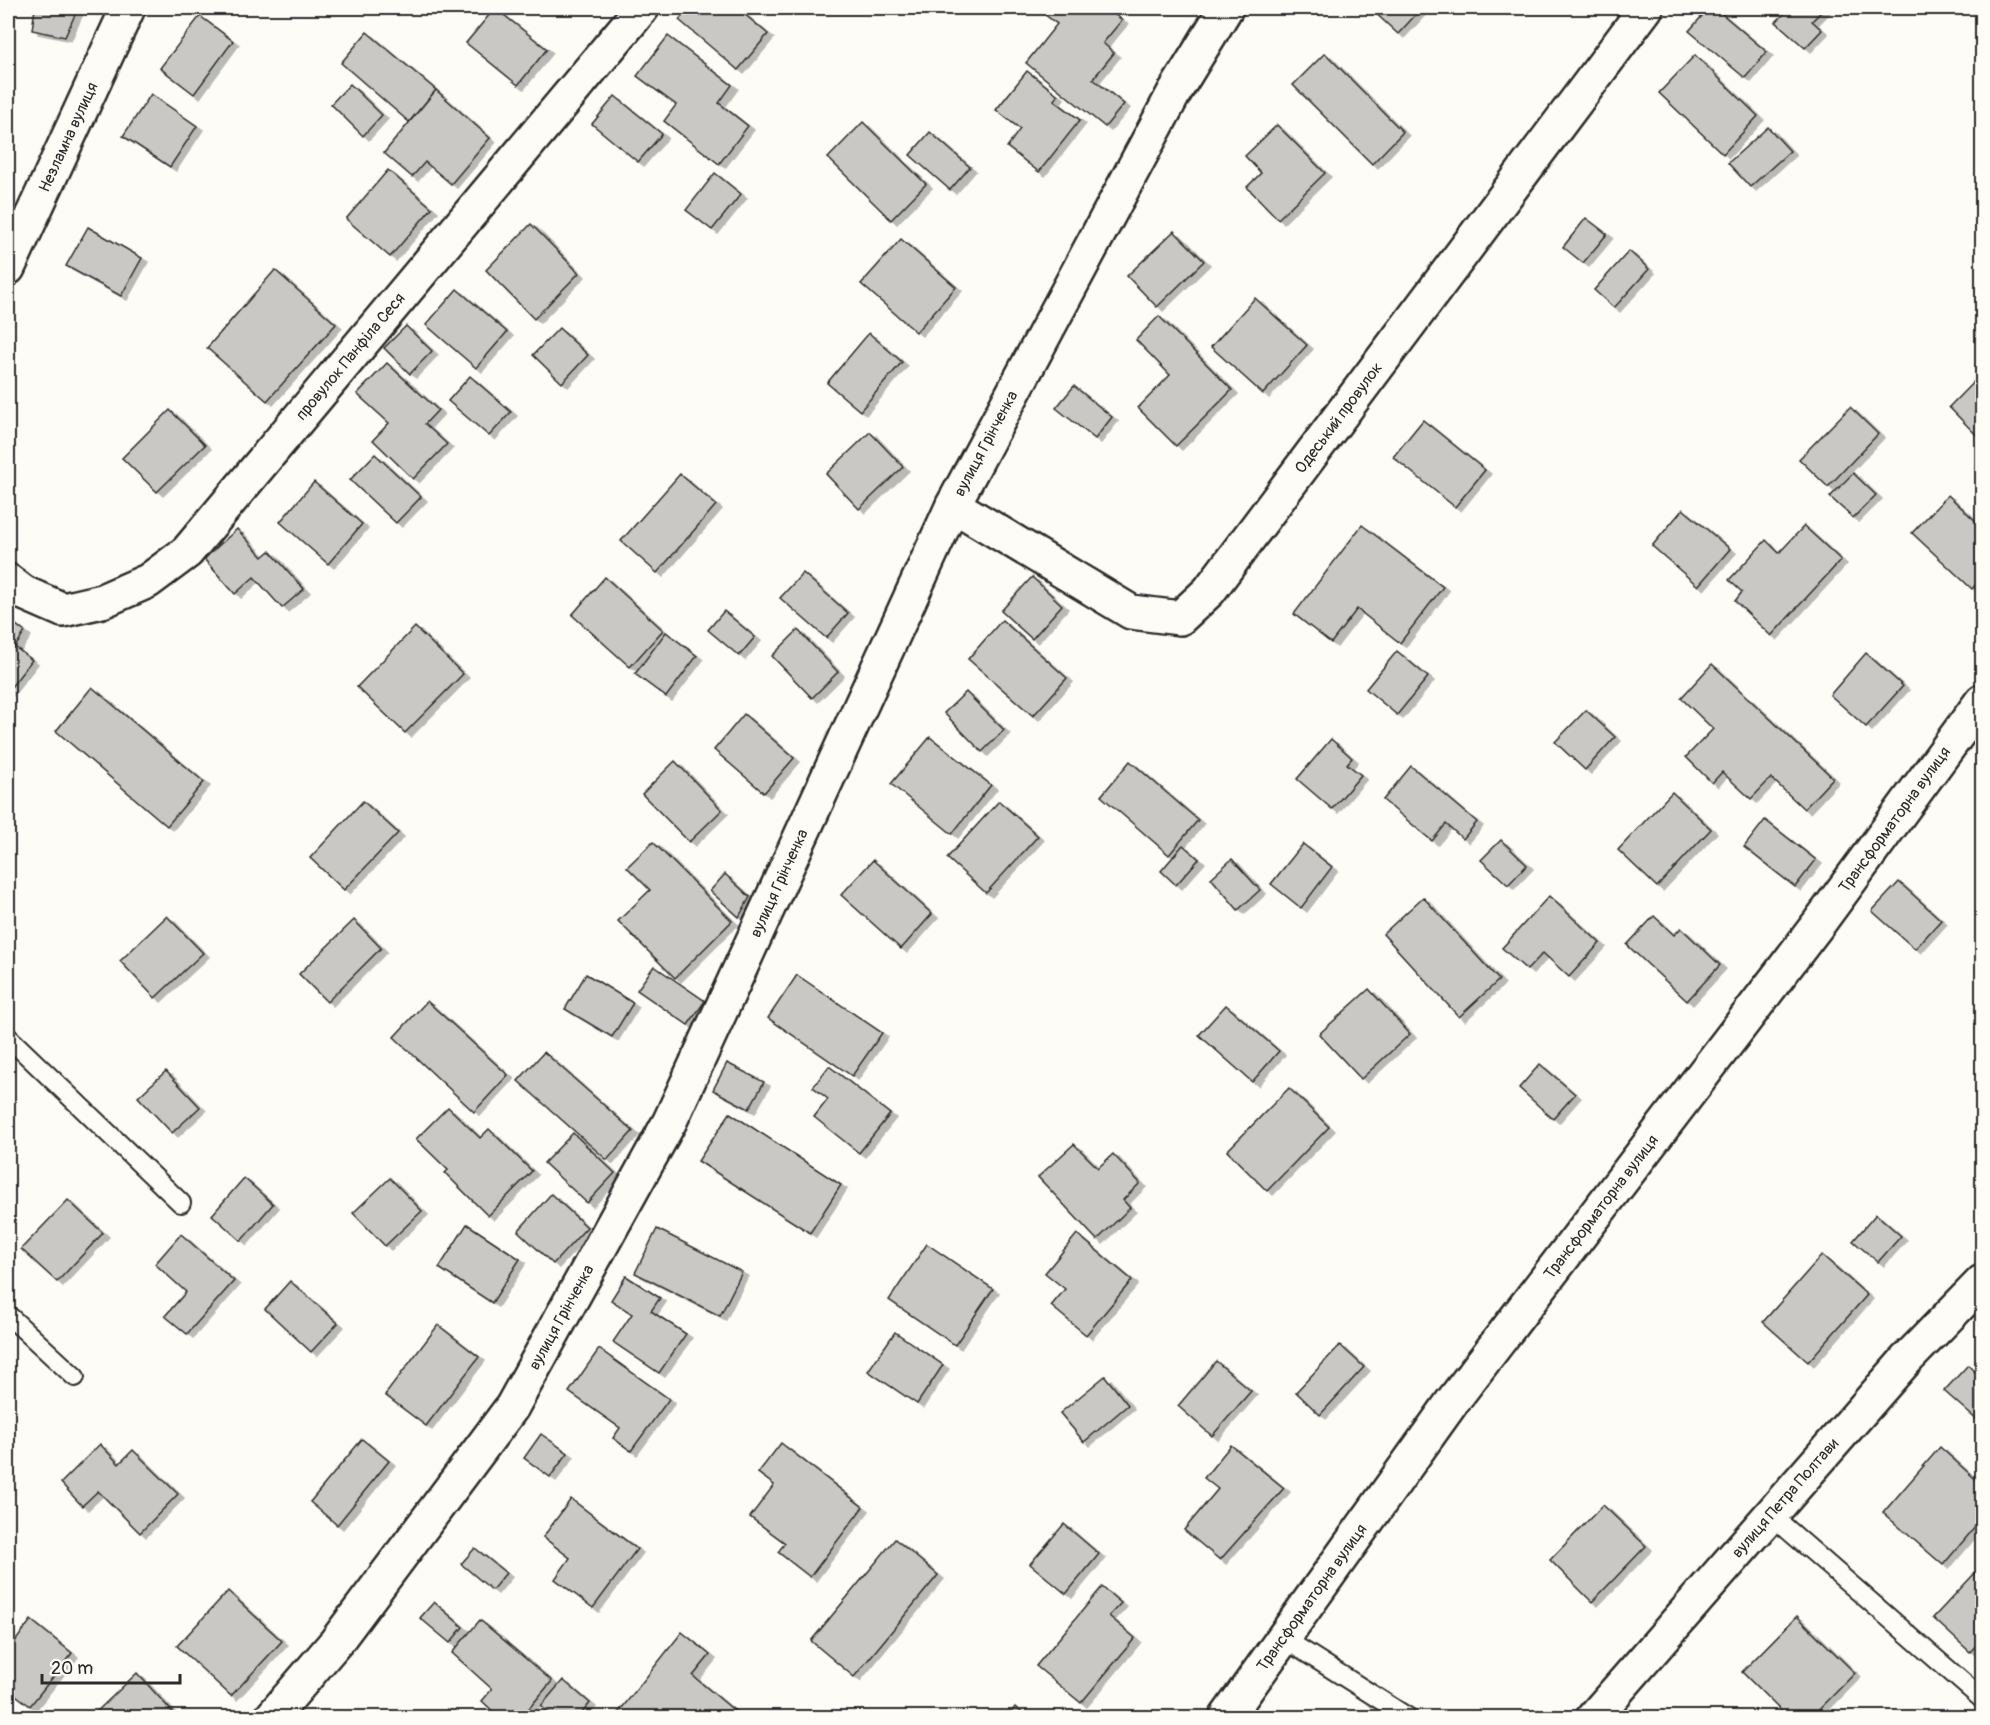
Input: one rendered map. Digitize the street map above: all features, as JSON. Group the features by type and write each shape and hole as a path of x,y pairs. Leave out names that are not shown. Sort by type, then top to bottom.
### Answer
{"street":[{"name":"Незламна вулиця","path":"8,268 128,8"},
{"name":"провулок Панфіла Сеся","path":"8,582 24,593 63,610 102,601 148,581 186,552 642,8"},
{"name":"вулиця Грінченка","path":"271,1718 336,1642 512,1407 670,1121 953,505 1174,93 1226,8"},
{"name":"Одеський провулок","path":"953,505 1131,612 1180,618 1209,591 1646,8"},
{"name":"Трансформаторна вулиця","path":"1226,1718 1452,1402 1819,923 1983,701"},
{"name":"вулиця Петра Полтави","path":"1593,1718 1906,1360 1983,1282"}],"lane":[{"path":"8,1037 181,1203"},
{"path":"8,1315 75,1377"},
{"path":"1771,1515 1983,1699"},
{"path":"1283,1638 1409,1718"}],"building":[{"path":"35,8 78,8 65,37 32,30"},
{"path":"495,8 547,49 518,85 466,43"},
{"path":"689,8 737,8 768,34 738,70 679,20"},
{"path":"1036,8 1106,8 1122,20 1103,43 1114,53 1093,79 1124,104 1105,127 1026,63 1057,24"},
{"path":"1370,8 1422,8 1398,34"},
{"path":"1709,8 1715,8 1767,52 1745,78 1689,31"},
{"path":"1790,8 1825,8 1812,21 1822,30 1805,48 1776,22"},
{"path":"200,16 233,41 194,94 160,68"},
{"path":"367,32 436,90 409,122 341,63"},
{"path":"668,36 732,85 719,103 748,126 719,164 664,121 676,105 637,76"},
{"path":"1325,53 1403,132 1372,164 1293,85"},
{"path":"1695,55 1758,116 1723,154 1659,93"},
{"path":"1027,71 1058,95 1054,100 1080,120 1039,172 1007,147 1020,129 996,110"},
{"path":"350,84 382,115 363,136 331,104"},
{"path":"436,90 490,138 451,184 425,162 412,177 384,153"},
{"path":"151,94 197,126 170,167 123,136"},
{"path":"615,96 662,134 638,162 592,124"},
{"path":"863,122 926,184 891,220 828,158"},
{"path":"1277,125 1325,173 1278,219 1247,187 1261,173 1245,156"},
{"path":"1768,127 1790,151 1750,187 1728,163"},
{"path":"930,132 970,167 950,190 910,155"},
{"path":"388,170 432,208 390,257 346,219"},
{"path":"715,173 741,194 712,230 686,210"},
{"path":"1586,218 1607,234 1583,263 1563,247"},
{"path":"531,224 579,273 534,319 486,270"},
{"path":"88,227 142,258 121,296 66,266"},
{"path":"1174,231 1204,261 1157,307 1127,276"},
{"path":"901,239 956,287 916,332 861,284"},
{"path":"1629,251 1649,269 1614,308 1594,290"},
{"path":"275,270 336,324 267,401 207,348"},
{"path":"457,289 507,332 476,368 426,325"},
{"path":"1255,298 1307,345 1263,394 1211,347"},
{"path":"1159,316 1232,390 1176,446 1138,408 1170,375 1136,340"},
{"path":"406,326 432,351 410,374 384,348"},
{"path":"559,328 588,355 562,383 533,355"},
{"path":"869,333 902,362 860,411 827,383"},
{"path":"387,363 438,410 425,424 447,444 413,479 373,440 389,423 357,394"},
{"path":"1982,373 1982,441 1949,407"},
{"path":"470,376 511,412 489,436 448,401"},
{"path":"1074,386 1112,417 1095,439 1056,408"},
{"path":"1850,407 1878,434 1828,487 1799,459"},
{"path":"170,410 205,445 157,492 122,458"},
{"path":"1423,420 1485,470 1455,507 1393,457"},
{"path":"870,432 903,467 859,509 826,474"},
{"path":"375,454 421,497 396,523 350,480"},
{"path":"1853,473 1876,495 1853,518 1830,497"},
{"path":"680,474 716,505 657,573 621,541"},
{"path":"314,482 362,524 328,564 280,522"},
{"path":"1948,495 1982,527 1982,577 1972,589 1912,533"},
{"path":"1683,509 1730,549 1698,586 1652,546"},
{"path":"1362,525 1443,587 1400,643 1357,609 1331,643 1294,614"},
{"path":"1804,526 1841,560 1771,636 1735,601 1742,592 1729,580 1766,540 1779,553"},
{"path":"237,529 263,557 270,551 304,589 282,608 254,577 235,594 204,559"},
{"path":"803,573 848,613 826,638 780,598"},
{"path":"605,577 663,630 630,667 572,615"},
{"path":"1032,577 1062,605 1032,639 1001,611"},
{"path":"724,611 755,637 739,656 708,630"},
{"path":"8,619 25,632 15,647 32,660 8,691"},
{"path":"1002,620 1067,678 1033,716 968,659"},
{"path":"415,627 463,674 405,733 357,687"},
{"path":"798,630 838,672 812,698 772,656"},
{"path":"666,632 697,656 666,697 635,674"},
{"path":"1397,651 1428,677 1397,715 1366,689"},
{"path":"1866,653 1903,686 1866,727 1830,695"},
{"path":"1712,664 1833,778 1804,809 1771,778 1751,799 1722,772 1712,783 1686,757 1713,729 1681,698"},
{"path":"92,687 204,782 167,826 56,731"},
{"path":"966,692 1004,730 982,752 944,713"},
{"path":"1586,710 1615,737 1585,770 1555,742"},
{"path":"744,714 794,758 764,793 714,750"},
{"path":"930,737 991,785 952,834 891,784"},
{"path":"1331,739 1352,758 1347,764 1361,775 1332,809 1297,779"},
{"path":"675,761 722,810 689,842 642,794"},
{"path":"1130,761 1198,820 1169,855 1101,796"},
{"path":"1411,766 1477,822 1463,839 1446,824 1432,841 1383,800"},
{"path":"1672,792 1711,829 1657,887 1618,850"},
{"path":"363,801 398,833 344,890 310,858"},
{"path":"999,801 1038,836 986,893 947,858"},
{"path":"1765,820 1816,860 1795,887 1744,847"},
{"path":"1501,840 1527,865 1508,885 1481,860"},
{"path":"653,842 732,921 675,978 618,921 650,890 627,867"},
{"path":"1303,844 1332,867 1301,908 1271,884"},
{"path":"1183,845 1199,859 1176,885 1161,871"},
{"path":"1232,859 1260,890 1238,910 1211,878"},
{"path":"873,860 932,914 901,949 841,895"},
{"path":"725,874 750,897 739,917 710,891"},
{"path":"1899,882 1941,920 1915,949 1872,911"},
{"path":"1549,896 1600,943 1569,977 1543,953 1527,970 1502,948"},
{"path":"1423,897 1499,980 1459,1017 1383,934"},
{"path":"167,916 203,953 155,998 120,961"},
{"path":"1654,916 1674,935 1681,928 1720,965 1687,1001 1627,945"},
{"path":"354,920 381,948 327,1002 299,974"},
{"path":"654,966 705,1001 688,1025 637,990"},
{"path":"586,974 633,1003 612,1037 565,1009"},
{"path":"797,975 882,1033 852,1076 768,1018"},
{"path":"1369,989 1410,1034 1361,1079 1319,1034"},
{"path":"427,1001 508,1075 474,1112 394,1037"},
{"path":"1226,1005 1279,1051 1252,1082 1199,1035"},
{"path":"544,1052 633,1131 607,1160 518,1081"},
{"path":"727,1063 764,1082 749,1109 713,1090"},
{"path":"1540,1064 1575,1094 1553,1119 1519,1088"},
{"path":"829,1066 890,1114 859,1153 814,1117 828,1099 813,1087"},
{"path":"166,1071 200,1107 172,1133 138,1097"},
{"path":"1289,1088 1329,1127 1267,1191 1227,1151"},
{"path":"448,1107 480,1138 489,1129 532,1171 488,1216 445,1173 448,1170 416,1139"},
{"path":"730,1113 841,1185 810,1233 698,1161"},
{"path":"573,1133 615,1173 587,1203 544,1163"},
{"path":"1074,1144 1098,1168 1113,1154 1140,1183 1123,1200 1130,1208 1097,1240 1038,1177"},
{"path":"244,1178 273,1204 241,1241 212,1215"},
{"path":"390,1178 422,1211 385,1246 353,1213"},
{"path":"551,1194 587,1227 553,1264 518,1231"},
{"path":"68,1200 103,1233 57,1282 21,1249"},
{"path":"1876,1214 1901,1236 1878,1262 1853,1241"},
{"path":"467,1224 520,1259 492,1303 439,1268"},
{"path":"657,1229 742,1272 720,1316 635,1273"},
{"path":"181,1234 234,1281 187,1334 165,1316 186,1292 155,1264"},
{"path":"1077,1234 1132,1280 1086,1335 1051,1306 1065,1289 1045,1273"},
{"path":"927,1244 993,1289 955,1345 889,1300"},
{"path":"1822,1255 1867,1295 1808,1362 1763,1322"},
{"path":"626,1276 660,1298 651,1311 686,1334 659,1373 613,1342 632,1314 611,1300"},
{"path":"290,1281 338,1323 311,1352 265,1309"},
{"path":"438,1325 479,1357 426,1426 385,1395"},
{"path":"895,1332 943,1365 917,1404 868,1371"},
{"path":"1340,1345 1364,1367 1320,1415 1296,1392"},
{"path":"599,1349 669,1399 631,1451 613,1438 620,1428 569,1392"},
{"path":"1216,1361 1251,1391 1212,1436 1178,1406"},
{"path":"1968,1365 1982,1379 1982,1418 1979,1422 1944,1391"},
{"path":"1105,1376 1128,1405 1084,1442 1060,1413"},
{"path":"541,1434 568,1453 550,1477 524,1458"},
{"path":"362,1439 389,1461 337,1525 310,1502"},
{"path":"781,1443 863,1507 810,1577 778,1552 785,1543 750,1517 774,1485 758,1473"},
{"path":"100,1444 119,1464 133,1450 178,1494 140,1533 98,1491 82,1506 61,1483"},
{"path":"1231,1445 1284,1488 1220,1560 1184,1530 1218,1489 1204,1478"},
{"path":"1940,1447 1982,1485 1982,1519 1943,1565 1883,1513"},
{"path":"571,1499 637,1549 593,1608 555,1579 570,1558 543,1537"},
{"path":"1603,1505 1646,1546 1592,1602 1550,1560"},
{"path":"1064,1524 1099,1554 1066,1594 1030,1564"},
{"path":"895,1539 938,1575 854,1677 811,1641"},
{"path":"475,1548 506,1573 492,1590 461,1564"},
{"path":"1975,1573 1982,1580 1982,1639 1970,1652 1933,1618"},
{"path":"1102,1587 1121,1603 1109,1616 1135,1638 1081,1703 1036,1666"},
{"path":"228,1591 282,1641 231,1696 177,1646"},
{"path":"434,1602 463,1627 450,1643 420,1618"},
{"path":"1797,1616 1855,1673 1811,1718 1788,1718 1742,1672"},
{"path":"31,1620 72,1653 30,1706 8,1689 8,1651"},
{"path":"480,1620 552,1681 521,1718 500,1718 482,1701 492,1689 452,1653"},
{"path":"682,1632 710,1655 693,1676 743,1718 614,1718"},
{"path":"137,1673 178,1718 90,1718"},
{"path":"563,1680 590,1703 578,1718 555,1718 541,1706"},
{"path":"1015,1707 1028,1718 1007,1718"}]}
